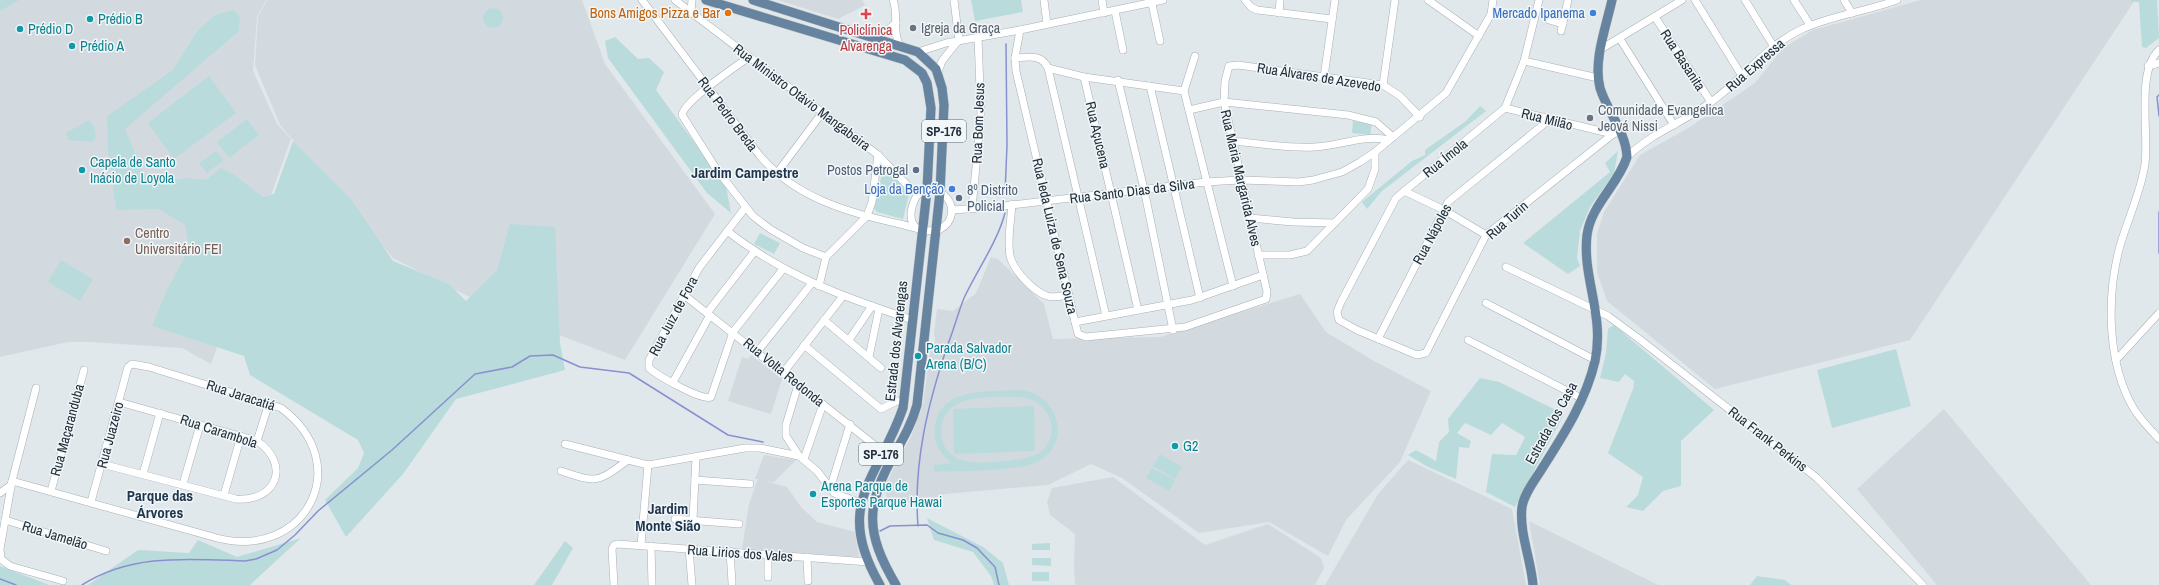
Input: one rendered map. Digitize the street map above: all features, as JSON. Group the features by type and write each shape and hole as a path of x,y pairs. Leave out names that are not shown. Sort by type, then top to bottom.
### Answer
{"main road":[{"name":"Estrada dos Alvarengas","path":"706,0 905,60 915,66 922,73 930,95 927,190 920,230 913,320 903,408 895,429 870,475 861,503 861,537 869,562 880,585"},
{"name":"Estrada dos Alvarengas","path":"753,0 899,44 918,52 929,60 938,72 944,93 940,192 919,392 914,415 885,472 873,506 872,520 876,548 896,585"},
{"path":"1612,0 1601,49 1598,78 1616,133 1627,157"},
{"name":"Estrada dos Casa","path":"1533,585 1523,528 1522,506 1529,491 1583,398 1595,360 1598,333 1597,312 1588,269 1588,234 1594,212 1614,182 1627,157"},
{"path":"913,320 924,334"}],"street":[{"name":"Rua Pedro Breda","path":"642,0 760,156 777,173 803,191 835,207 920,230"},
{"name":"Rua Ministro Otávio Mangabeira","path":"675,0 878,155 909,187"},
{"path":"690,11 692,0"},
{"path":"893,0 896,8 895,33 899,44"},
{"path":"938,72 942,61 958,42 954,0"},
{"path":"1044,0 1047,24"},
{"path":"1102,0 1104,13"},
{"path":"918,52 936,45 1152,4 1163,0"},
{"path":"1245,0 1251,7 1257,10 1332,19"},
{"path":"1278,13 1280,0"},
{"path":"1324,77 1335,0"},
{"path":"1383,85 1395,0"},
{"path":"1428,0 1479,36"},
{"name":"Rua Santo Dias da Silva","path":"952,210 995,207 1144,189 1174,187 1206,182 1240,180 1286,182 1314,180 1342,172 1375,152 1391,138 1420,117 1446,93 1453,84 1491,14 1493,0"},
{"name":"Rua Ímola","path":"1378,339 1343,323 1339,320 1337,312 1385,216 1396,198 1505,108 1524,61 1539,0"},
{"path":"1549,20 1562,27 1568,0"},
{"path":"1601,49 1620,39 1682,0"},
{"path":"1694,0 1742,76"},
{"path":"1745,0 1774,47"},
{"path":"1794,0 1810,25"},
{"path":"1844,0 1852,13"},
{"name":"Rua Expressa","path":"1627,157 1648,139 1711,102 1774,47 1810,25 1891,1"},
{"path":"1152,4 1160,40"},
{"path":"1115,11 1123,50"},
{"name":"Rua Basanita","path":"1655,17 1711,102"},
{"path":"871,36 885,32 896,23"},
{"name":"Rua Ieda Luiza de Sena Souza","path":"1020,30 1015,58 1016,71 1075,322 1200,298 1263,274"},
{"name":"Rua Bom Jesus","path":"972,208 981,115 978,38"},
{"path":"1620,39 1674,125"},
{"path":"2159,50 2148,66 2146,84 2145,164 2135,203 2120,246 2114,278 2112,311 2116,360 2129,400 2159,439"},
{"path":"1195,56 1184,91 1233,286"},
{"path":"749,57 708,87 683,109 682,118 745,208 770,229 803,248 826,258"},
{"path":"1015,58 1040,58 1046,62 1106,316"},
{"path":"1524,61 1598,78"},
{"path":"2148,66 2159,64"},
{"name":"Rua Álvares de Azevedo","path":"1232,65 1383,85 1400,96 1420,117"},
{"name":"Rua Maria Margarida Alves","path":"1173,330 1262,302 1267,297 1268,292 1240,180 1224,102 1226,74 1232,65"},
{"path":"1048,68 1084,77 1118,80 1184,91"},
{"name":"Rua Açucena","path":"1084,77 1138,310"},
{"path":"1075,322 1078,334 1086,337 1173,330 1144,189 1118,80"},
{"path":"1150,86 1200,298"},
{"path":"1189,110 1224,102 1365,118 1376,122 1391,138"},
{"name":"Rua Milão","path":"1505,108 1549,120 1616,133"},
{"path":"777,173 822,113"},
{"name":"Rua Nápoles","path":"1378,339 1444,210 1452,198 1549,120"},
{"name":"Rua Turin","path":"1378,339 1417,355 1426,353 1486,235 1616,133"},
{"path":"1232,141 1313,147 1342,144 1364,139 1391,138"},
{"path":"1258,255 1290,255 1303,252 1315,244 1368,189 1375,169 1375,152"},
{"path":"819,286 826,258 866,216 872,202 878,155"},
{"path":"927,190 940,192 949,199 952,210 946,224 935,231 920,230 912,224 911,218 915,199 920,193 927,190"},
{"path":"1404,191 1444,210 1486,235"},
{"path":"1010,205 1009,248 1013,264 1032,286 1047,296 1060,297 1069,295"},
{"name":"Rua Juiz de Fora","path":"733,332 714,390 708,398 694,394 652,371 648,364 684,295 706,257 745,208"},
{"path":"903,225 911,218"},
{"path":"1250,218 1293,222 1335,223"},
{"path":"727,231 754,252 783,269 812,283 843,296 913,320"},
{"path":"673,382 708,314 754,252"},
{"name":"Rua Frank Perkins","path":"1506,267 1608,316 1638,338 1817,478 1839,498 1923,585"},
{"path":"733,332 783,269"},
{"path":"758,351 812,283"},
{"name":"Rua Volta Redonda","path":"684,295 758,351 798,385 850,424 882,451"},
{"path":"783,372 843,296"},
{"path":"1486,303 1595,360"},
{"path":"849,340 875,307"},
{"path":"869,358 875,307"},
{"path":"2116,360 2159,313"},
{"path":"824,320 881,368"},
{"path":"1468,340 1583,398"},
{"path":"804,345 881,409 897,401"},
{"name":"Rua Juazeiro","path":"91,502 130,365"},
{"name":"Rua Jaracatiá","path":"12,483 51,490 237,543 253,542 285,531 305,513 311,502 318,472 318,459 312,444 299,425 281,408 269,403 130,365"},
{"name":"Rua Maçaranduba","path":"51,490 84,370"},
{"path":"798,385 785,431 789,441 830,489 838,495 861,503"},
{"path":"36,388 12,483 0,555 5,564 63,581"},
{"name":"Rua Carambola","path":"102,464 236,499 251,499 264,494 275,482 276,470 274,459 268,449 257,441 119,402"},
{"path":"257,441 269,403"},
{"path":"802,457 823,404"},
{"path":"143,474 160,413"},
{"path":"183,484 200,424"},
{"path":"830,489 850,424"},
{"path":"224,496 241,436"},
{"path":"565,444 648,465 734,449 755,448 802,457"},
{"path":"693,520 696,457"},
{"path":"561,471 585,479 596,480 603,478 628,460"},
{"path":"641,545 648,465"},
{"path":"694,480 750,484"},
{"path":"0,493 12,483"},
{"path":"675,519 739,524"},
{"name":"Rua Jamelão","path":"5,520 106,551"},
{"name":"Rua Lirios dos Vales","path":"614,585 613,546 620,544 869,562"},
{"path":"651,546 652,585"},
{"path":"689,549 692,585"},
{"path":"730,551 732,583"},
{"path":"768,554 768,577"},
{"path":"807,557 808,581"}],"shaded area":[{"name":"Centro Universitário FEI","path":"0,0 266,0 257,17 253,71 277,124 291,139 211,364 182,348 90,342 68,342 0,357"},
{"path":"0,0 19,0 0,11"},
{"path":"267,0 582,0 605,64 715,214 625,360 499,312 393,258 280,125 255,65 258,17"},
{"path":"778,0 862,0 865,5 838,19"},
{"path":"971,0 1021,0 1023,12 975,21"},
{"path":"1921,0 2133,0 2133,3 1910,340 1715,389 1607,301 1597,272 1597,234 1604,212 1640,155 1690,127 1755,83 1783,48 1813,30"},
{"path":"2131,0 2157,0 2159,38 2146,48 2142,47 2139,2 2131,2"},
{"path":"493,8 500,11 503,18 500,25 493,28 486,25 483,18 486,11"},
{"path":"234,10 240,16 239,31 125,129 143,173 155,183 186,178 206,180 221,168 233,174 263,197 274,194 293,141 351,199 393,261 449,284 466,301 497,270 510,224 555,227 560,343 565,370 456,399 403,474 346,537 325,500 358,468 364,453 358,440 250,375 244,356 152,326 167,290 189,248 185,225 159,209 116,210 108,151 107,116 173,70 198,30 215,15"},
{"path":"615,37 638,59 649,58 664,72 656,90 726,186 731,213 707,193 608,58 605,41"},
{"path":"209,76 236,113 174,159 148,123"},
{"path":"1480,106 1486,111 1382,191 1367,209 1362,202 1412,161 1425,155 1425,150 1466,121"},
{"path":"247,119 259,135 229,158 217,142"},
{"path":"89,120 95,129 95,140 92,142 68,140 66,133"},
{"path":"1353,121 1372,124 1370,135 1352,133"},
{"path":"216,151 224,160 207,173 199,163"},
{"path":"1618,151 1614,173 1590,207 1580,231 1577,258 1580,266 1568,274 1523,243 1610,172 1605,163"},
{"path":"884,165 909,194 903,219 877,212 874,208"},
{"path":"760,233 780,243 774,254 754,244"},
{"path":"991,257 998,259 1044,304 1053,339 1160,337 1300,294 1326,332 1374,361 1431,391 1400,462 1346,520 1328,556 1269,522 1199,533 1122,478 1091,464 1048,485 945,494 926,502 889,503 884,489 895,465 911,437 923,405 930,351 935,341 934,332 937,309 953,311 976,293"},
{"path":"61,260 93,279 80,301 48,282"},
{"path":"1614,325 1714,410 1681,441 1681,486 1663,491 1643,511 1626,507 1638,495 1643,477 1608,453 1633,389 1634,381 1625,374 1619,382 1600,378 1606,353 1608,329"},
{"path":"1896,349 1911,406 1832,428 1817,370"},
{"path":"751,355 782,379 771,414 728,401 742,357 748,359"},
{"path":"1480,378 1499,382 1564,414 1515,507 1486,492 1492,454 1516,455 1525,437 1502,423 1491,435 1465,423 1457,433 1471,441 1469,448 1459,447 1456,479 1428,467 1408,455 1416,450 1436,461 1439,442 1449,432 1448,419"},
{"path":"1017,390 1031,392 1043,399 1051,408 1056,419 1058,431 1055,443 1048,453 1037,462 1017,467 934,472 934,465 951,463 941,452 935,438 935,428 938,415 945,405 955,398 966,394","holes":["1028,398 1037,402 1049,416 1051,434 1048,443 1042,451 1016,460 981,463 960,460 951,454 945,447 941,434 941,427 946,414 953,406 974,399"]},
{"path":"1034,406 1035,451 954,454 953,409"},
{"path":"1944,409 2091,585 1937,585 1857,489"},
{"path":"1160,454 1182,467 1175,479 1153,466"},
{"path":"764,455 796,460 774,482 765,481 787,487 801,507 817,522 855,532 859,557 742,549 749,504 758,479 755,479"},
{"path":"1408,460 1512,509 1526,585 1325,585 1378,494"},
{"path":"1152,468 1175,480 1169,491 1146,478"},
{"path":"1113,477 1205,545 1268,524 1321,558 1324,568 1315,585 1075,585 1075,534 1050,515 1047,502 1052,488"},
{"path":"927,518 983,547 1003,563 1009,585 994,585 991,576 973,552 934,540"},
{"path":"1529,521 1644,578 1658,585 1540,585"},
{"path":"301,538 250,585 88,585 138,550 189,553 198,540 237,557"},
{"path":"565,541 573,548 552,585 534,585"},
{"path":"1050,543 1050,550 1032,550 1032,544"},
{"path":"1032,558 1051,558 1051,566 1032,565"},
{"path":"0,566 49,585 0,585"},
{"path":"1032,572 1049,572 1049,581 1032,581"},
{"path":"1757,576 1785,580 1791,585 1750,585"}],"waterway":[{"path":"1005,193 1007,145 1006,44"},
{"path":"2159,95 2157,97 2159,116"},
{"path":"2159,212 2159,253"},
{"path":"918,526 917,503 920,456 928,411 934,388 964,298 992,246 1005,213"},
{"path":"82,585 121,567 141,563 182,559 245,561 256,559 277,550 295,535 318,511 392,450 475,374 512,367 530,356 553,355 580,367 629,373 728,435 763,442"},
{"path":"880,531 890,526 927,525 938,533 963,540 977,548 995,567 999,585"},
{"path":"0,579 16,585"}],"place":[{"name":"Bons Amigos Pizza e Bar","path":"728,13"},
{"name":"Mercado Ipanema","path":"1593,13"},
{"name":"Policlínica Alvarenga","path":"866,14"},
{"name":"Prédio B","path":"90,19"},
{"name":"Igreja da Graça","path":"913,28"},
{"name":"Prédio D","path":"20,29"},
{"name":"Prédio A","path":"72,46"},
{"name":"Comunidade Evangelica Jeová Nissi","path":"1590,118"},
{"name":"Capela de Santo Inácio de Loyola","path":"82,170"},
{"name":"Postos Petrogal","path":"916,170"},
{"name":"Loja da Benção","path":"952,189"},
{"name":"8º Distrito Policial","path":"959,198"},
{"name":"Centro Universitário FEI","path":"127,241"},
{"name":"Parada Salvador Arena (B/C)","path":"918,356"},
{"name":"G2","path":"1175,446"},
{"name":"Arena Parque de Esportes Parque Hawai","path":"813,494"}],"district":[{"name":"Jardim Campestre","path":"745,172"},
{"name":"Parque das Árvores","path":"160,504"},
{"name":"Jardim Monte Sião","path":"668,516"}]}
